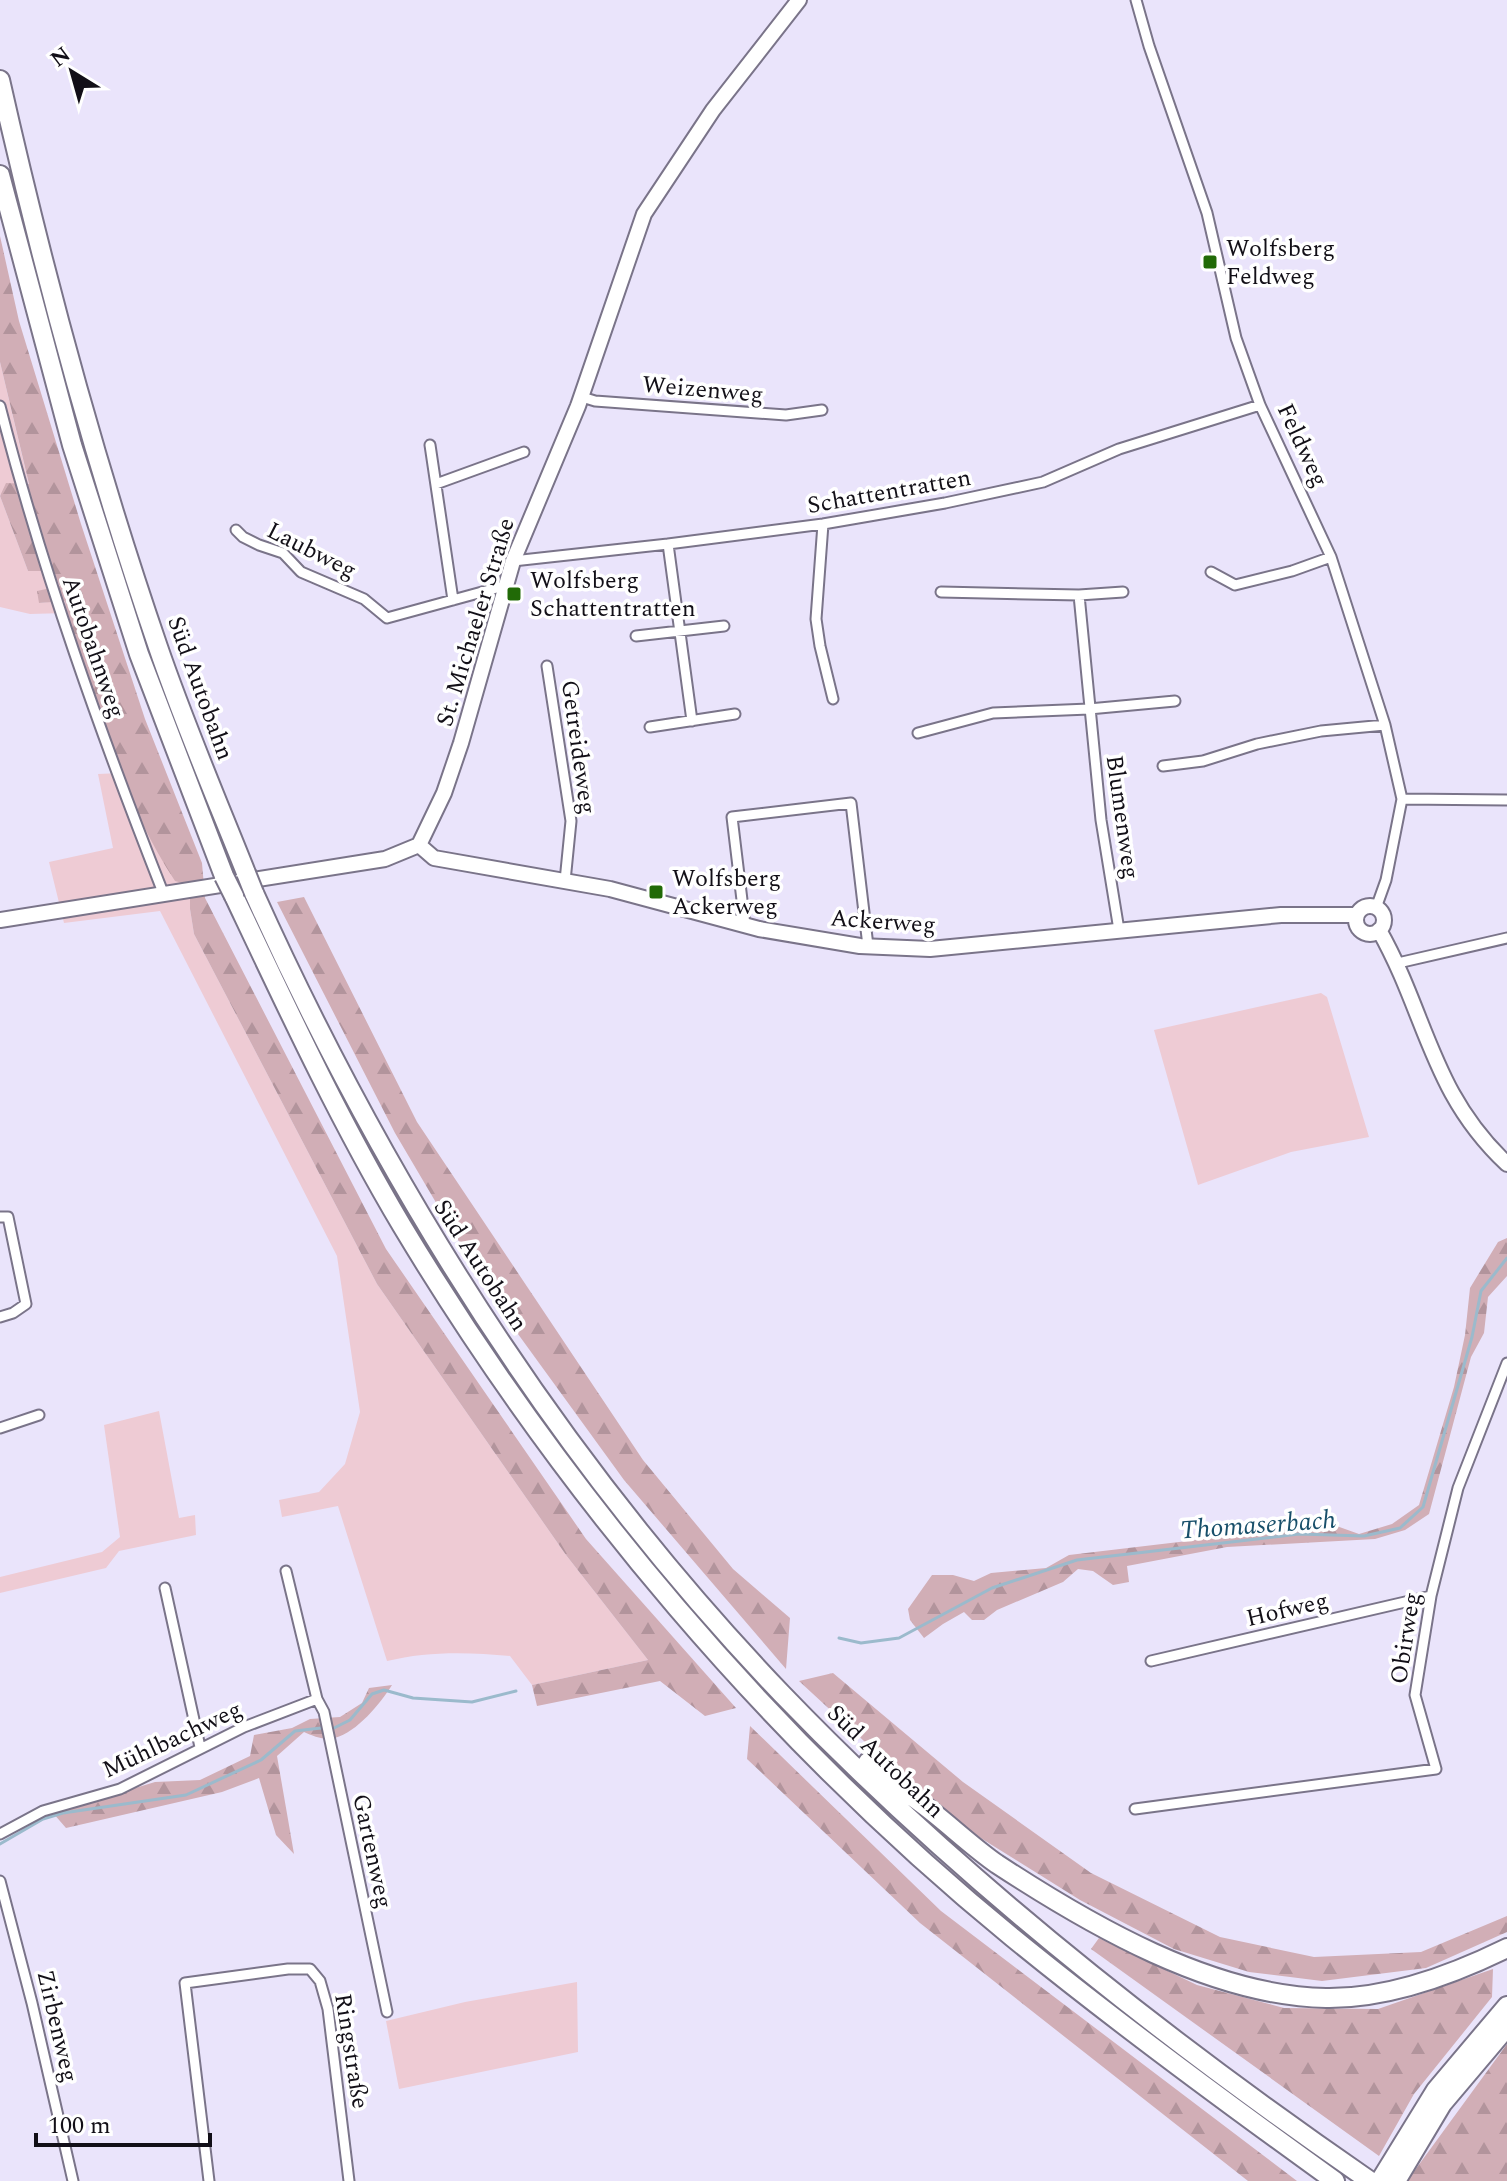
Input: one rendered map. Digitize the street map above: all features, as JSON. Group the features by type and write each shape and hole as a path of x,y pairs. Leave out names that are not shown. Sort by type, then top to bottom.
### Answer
{"highway":[{"name":"Süd Autobahn","path":"0,80 90,436 158,648 246,873 294,982 346,1083 421,1217 494,1333 592,1469 663,1558 725,1631 811,1723 925,1833 1026,1922 1199,2057 1370,2181"},
{"name":"Süd Autobahn","path":"0,175 86,490 139,654 224,876 321,1079 402,1225 478,1345 566,1470 667,1595 825,1767 910,1848 998,1925 1184,2073 1335,2181"},
{"path":"811,1723 847,1743 881,1774 995,1862 1072,1910 1145,1948 1212,1975 1270,1992 1328,1998 1413,1985 1507,1948"},
{"path":"1380,2181 1436,2090 1507,2006"},
{"path":"1396,2181 1442,2104 1507,2027"}],"main road":[{"name":"St. Michaeler Straße","path":"419,845 444,793 461,743 504,586 582,397 644,214 713,110 799,0"},
{"path":"0,920 385,859 419,845"},
{"name":"Ackerweg","path":"419,845 434,858 610,889 745,925 868,946 930,949 1281,915 1357,915"},
{"path":"1365,907 1376,908 1384,918 1379,930 1371,934 1363,932 1357,925 1357,915 1365,907"},
{"path":"1379,930 1398,963 1442,1078 1470,1123 1507,1164"}],"street":[{"name":"Feldweg","path":"1136,0 1207,213 1236,338 1260,405 1331,557 1385,725 1402,799 1386,880 1376,908"},
{"name":"Weizenweg","path":"582,397 595,401 775,415 822,410"},
{"name":"Schattentratten","path":"513,561 823,524 945,503 1043,482 1119,449 1260,405"},
{"name":"Autobahnweg","path":"0,406 73,654 164,895"},
{"path":"430,445 453,600"},
{"path":"436,484 524,452"},
{"path":"823,524 816,619 833,699"},
{"name":"Laubweg","path":"236,530 259,545 283,553 301,572 364,599 387,618 504,586"},
{"path":"668,544 692,721"},
{"path":"1211,572 1235,585 1292,571 1331,557"},
{"path":"941,592 1079,595 1123,592"},
{"name":"Blumenweg","path":"1079,595 1101,820 1119,930"},
{"path":"636,636 724,626"},
{"name":"Getreideweg","path":"547,666 571,821 565,881"},
{"path":"918,733 993,713 1175,701"},
{"path":"650,727 735,714"},
{"path":"1163,766 1203,761 1257,744 1321,731 1385,725"},
{"path":"1402,799 1507,800"},
{"path":"745,925 732,817 851,803 868,946"},
{"path":"1398,963 1507,938"},
{"path":"0,1217 8,1217 26,1304 0,1317"},
{"name":"Obirweg","path":"1135,1809 1436,1769 1415,1695 1431,1596 1458,1488 1507,1363"},
{"path":"0,1428 39,1415"},
{"name":"Gartenweg","path":"286,1571 317,1699 324,1712 387,2012"},
{"path":"165,1588 200,1747"},
{"name":"Hofweg","path":"1151,1661 1431,1596"},
{"name":"Mühlbachweg","path":"0,1834 43,1811 120,1789 200,1747 317,1699"},
{"name":"Zirbenweg","path":"0,1881 73,2181"},
{"name":"Ringstraße","path":"209,2181 185,1983 288,1969 310,1969 320,1981 328,2009 349,2181"}],"shaded area":[{"path":"0,362 29,485 0,495"},
{"path":"0,496 28,571 52,571 61,587 39,603 65,600 66,613 30,614 0,607"},
{"path":"121,773 190,885 194,934 377,1284 566,1555 648,1660 532,1685 510,1656 448,1653 387,1661 338,1506 282,1517 279,1500 319,1492 345,1464 360,1412 337,1256 160,911 64,923 49,862 113,848 98,774"},
{"path":"1321,993 1327,997 1369,1137 1291,1152 1198,1185 1154,1030"},
{"path":"159,1411 179,1518 195,1515 196,1535 119,1551 106,1568 0,1593 0,1577 102,1552 120,1537 104,1425"},
{"path":"577,1982 578,2052 399,2089 386,2021 465,2002"}],"green space":[{"path":"0,236 19,321 81,524 145,719 202,863 205,898 386,1249 586,1539 736,1708 705,1716 660,1681 537,1706 532,1685 648,1660 566,1555 377,1284 194,934 190,885 175,881 140,818 100,716 66,613 65,601 39,603 37,591 60,586 52,571 28,571 0,496 6,483 29,484 0,362"},
{"path":"304,897 417,1122 643,1460 733,1569 790,1618 786,1669 624,1480 494,1301 395,1133 277,902"},
{"path":"1507,1238 1507,1276 1488,1297 1484,1333 1471,1357 1429,1514 1405,1530 1375,1539 1227,1547 1127,1566 1129,1582 1113,1585 1093,1571 1078,1569 1063,1582 997,1610 984,1620 972,1620 964,1612 924,1638 910,1620 908,1609 932,1575 953,1575 974,1581 991,1573 1046,1568 1069,1555 1331,1524 1359,1534 1392,1524 1419,1505 1454,1387 1465,1335 1470,1288 1498,1242"},
{"path":"833,1673 963,1782 1091,1873 1220,1937 1314,1957 1421,1952 1507,1916 1507,1932 1426,1968 1322,1981 1249,1972 1174,1949 1080,1900 979,1837 891,1766 799,1681"},
{"path":"392,1685 374,1709 352,1730 331,1739 304,1732 277,1756 294,1854 276,1835 259,1778 222,1792 66,1828 53,1813 155,1782 200,1780 250,1756 254,1735 292,1728 310,1719 340,1717 362,1703 369,1688"},
{"path":"750,1726 941,1911 1297,2181 1248,2181 920,1923 747,1759"},
{"path":"1099,1938 1197,1985 1284,2008 1378,2009 1493,1969 1492,1997 1414,2094 1379,2156 1091,1949"},
{"path":"1507,2044 1507,2181 1407,2181"}],"waterway":[{"name":"Thomaserbach","path":"839,1638 861,1643 899,1638 992,1588 1077,1560 1299,1534 1364,1536 1400,1528 1423,1507 1472,1337 1481,1291 1507,1258"},
{"name":"Thomaserbach","path":"334,1728 350,1720 372,1694 384,1690 413,1698 472,1702 516,1691"},
{"name":"Thomaserbach","path":"0,1844 43,1819 63,1813 186,1795 261,1760 295,1731 321,1728"}],"place":[{"name":"Wolfsberg Feldweg","path":"1210,262"},
{"name":"Wolfsberg Schattentratten","path":"514,594"},
{"name":"Wolfsberg Ackerweg","path":"656,892"}]}
